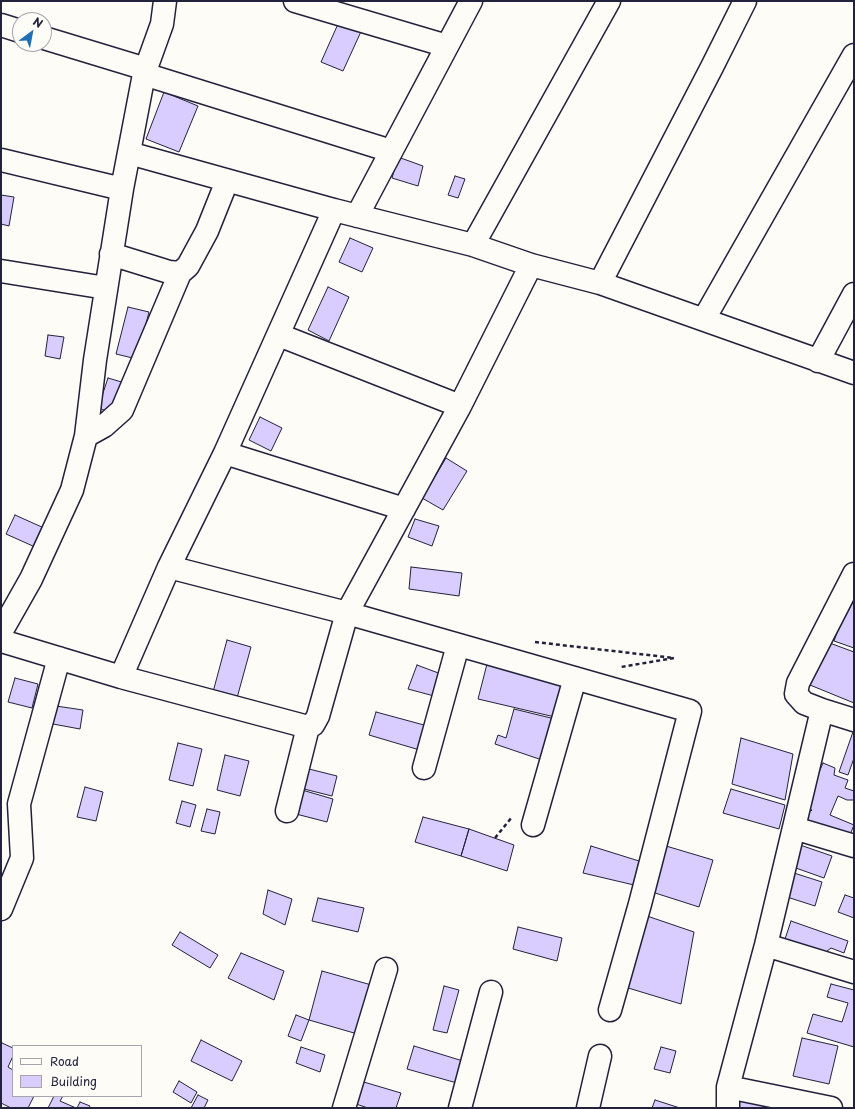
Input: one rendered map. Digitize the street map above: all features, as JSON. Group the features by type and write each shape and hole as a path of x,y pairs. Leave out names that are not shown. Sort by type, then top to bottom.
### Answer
{"street":[{"path":"1,632 31,579 72,490 86,436 106,288 122,189 145,71 162,24 165,1"},
{"path":"295,1 447,46"},
{"path":"357,216 471,1"},
{"path":"473,245 609,1"},
{"path":"600,283 709,74 745,1"},
{"path":"1,26 12,29"},
{"path":"52,41 391,151"},
{"path":"704,320 854,55"},
{"path":"129,153 334,210 473,245 531,265 600,283 854,373"},
{"path":"1,160 122,189"},
{"path":"86,436 104,426 122,410 180,273 188,266 207,231 227,181"},
{"path":"121,677 169,566 279,335 334,210"},
{"path":"111,254 169,272 180,273"},
{"path":"1,639 5,642 121,677 308,727 314,725 318,716 347,613 460,406 531,265"},
{"path":"1,271 106,288"},
{"path":"818,361 854,294"},
{"path":"279,335 460,406"},
{"path":"224,453 404,509"},
{"path":"169,566 347,613 690,711 640,904 610,1010"},
{"path":"852,583 798,683 796,694 804,703 854,720"},
{"path":"424,768 458,645"},
{"path":"1,909 22,858 19,804 59,658"},
{"path":"534,825 575,678"},
{"path":"822,710 728,1098 831,1108"},
{"path":"288,811 308,727"},
{"path":"794,828 854,846"},
{"path":"766,945 854,972"},
{"path":"344,1108 386,970"},
{"path":"460,1108 491,992"},
{"path":"588,1108 600,1056"}],"path":[{"path":"533,642 674,658 619,668"}],"building":[{"path":"342,15 364,25 343,71 321,62"},
{"path":"164,92 198,106 179,152 146,139"},
{"path":"398,157 423,166 418,186 392,178"},
{"path":"455,176 465,179 458,198 448,195"},
{"path":"1,195 14,197 9,226 1,224"},
{"path":"350,238 373,248 362,272 339,262"},
{"path":"328,287 349,297 329,341 308,330"},
{"path":"128,307 149,312 137,359 116,354"},
{"path":"48,335 64,337 60,359 45,356"},
{"path":"108,378 125,383 115,414 98,408"},
{"path":"260,417 282,428 271,451 249,440"},
{"path":"446,458 467,471 443,510 422,498"},
{"path":"15,515 44,528 35,547 6,534"},
{"path":"415,519 439,526 432,546 408,537"},
{"path":"411,567 462,573 459,596 409,589"},
{"path":"849,599 854,601 854,648 834,641"},
{"path":"227,640 251,647 237,698 213,692"},
{"path":"827,642 854,652 854,703 810,685"},
{"path":"487,664 562,685 555,717 478,699"},
{"path":"417,665 441,674 434,696 408,689"},
{"path":"15,678 38,684 32,708 8,702"},
{"path":"56,706 83,710 80,729 53,724"},
{"path":"514,709 555,719 542,760 495,744 498,735 506,738"},
{"path":"376,712 424,725 423,751 369,735"},
{"path":"854,729 854,758 848,775 839,772"},
{"path":"741,738 793,754 785,800 732,784"},
{"path":"178,743 202,749 193,786 169,780"},
{"path":"225,755 249,761 240,796 217,790"},
{"path":"823,763 835,768 834,775 848,780 845,788 854,791 854,800 847,800 838,796 830,815 854,825 847,842 796,821 802,807 811,811 812,810 804,807"},
{"path":"309,769 337,776 332,796 304,789"},
{"path":"85,787 103,792 96,821 77,817"},
{"path":"731,789 785,805 779,829 723,813"},
{"path":"302,790 333,799 327,822 296,814"},
{"path":"182,801 196,805 190,827 176,823"},
{"path":"207,809 220,812 215,834 201,831"},
{"path":"423,817 469,829 461,856 415,842"},
{"path":"469,829 514,845 507,871 461,856"},
{"path":"800,845 832,856 824,878 793,867"},
{"path":"591,846 639,861 634,885 583,873"},
{"path":"666,846 713,860 699,907 652,892"},
{"path":"794,873 822,882 815,906 787,897"},
{"path":"268,890 292,899 285,925 263,914"},
{"path":"845,895 854,898 854,918 838,912"},
{"path":"318,898 364,908 358,932 312,921"},
{"path":"647,916 694,932 681,1004 625,987"},
{"path":"791,921 848,941 844,953 831,948 822,955 784,942"},
{"path":"518,927 562,938 557,961 513,949"},
{"path":"180,932 218,955 210,968 172,945"},
{"path":"241,953 284,971 274,1000 228,978"},
{"path":"322,971 375,986 361,1035 309,1020"},
{"path":"831,984 854,990 854,1047 807,1033 813,1014 842,1022 848,1003 827,997"},
{"path":"444,986 459,990 447,1033 433,1030"},
{"path":"296,1015 309,1020 301,1041 288,1036"},
{"path":"802,1038 838,1046 829,1084 793,1076"},
{"path":"201,1040 242,1061 232,1081 191,1061"},
{"path":"2,1043 12,1048 12,1058 8,1067 12,1069 12,1097 34,1097 28,1108 11,1108 1,1103"},
{"path":"414,1046 463,1061 457,1083 407,1069"},
{"path":"301,1047 325,1055 320,1072 296,1063"},
{"path":"661,1047 676,1051 670,1073 654,1069"},
{"path":"357,1080 401,1093 396,1108 368,1108 350,1102"},
{"path":"179,1081 197,1092 191,1103 173,1092"},
{"path":"198,1095 208,1100 204,1108 191,1108"},
{"path":"54,1097 62,1097 60,1101 76,1108 48,1108"},
{"path":"740,1097 782,1108 734,1108"},
{"path":"655,1100 680,1108 652,1108"},
{"path":"80,1102 90,1106 89,1108 77,1108"}]}
